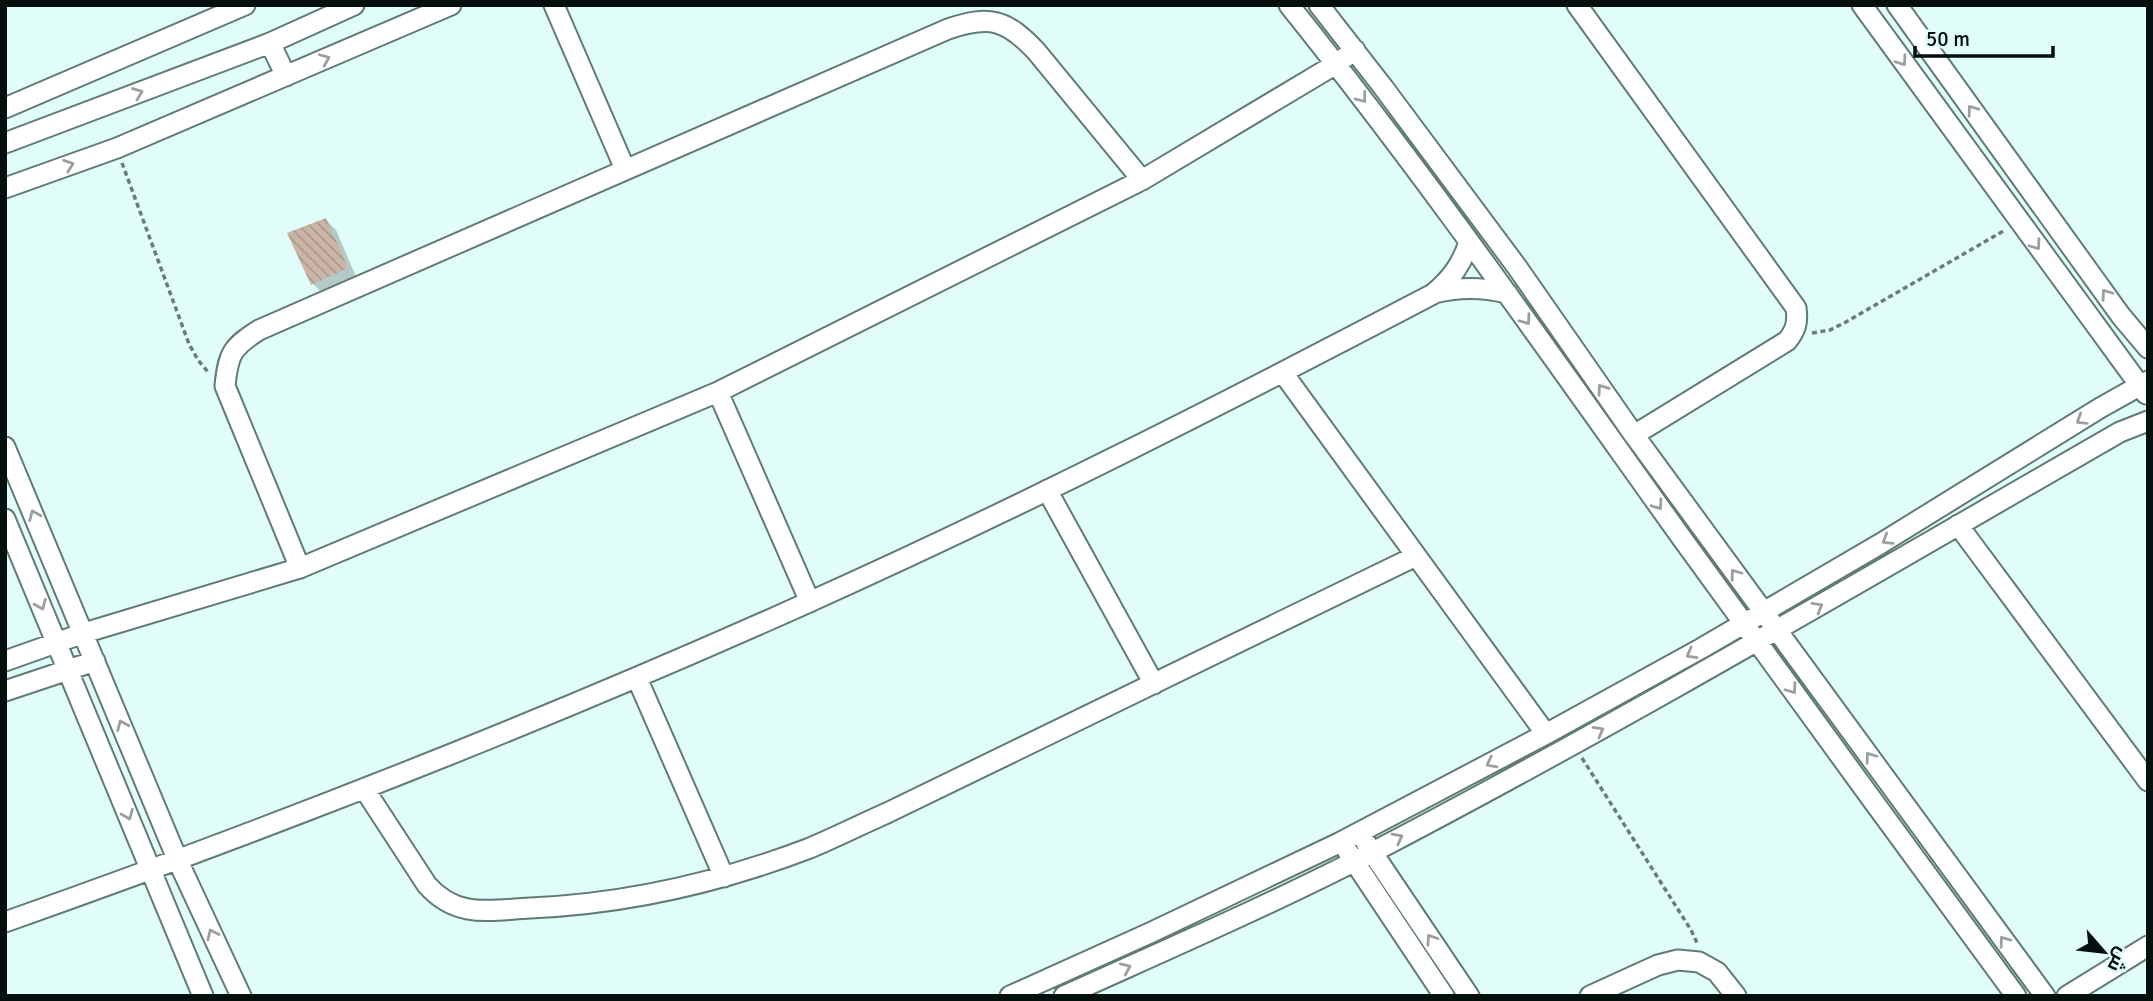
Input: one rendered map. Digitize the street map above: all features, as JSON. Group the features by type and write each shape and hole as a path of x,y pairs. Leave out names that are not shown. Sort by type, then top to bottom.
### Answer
{"street":[{"path":"5,108 245,5"},
{"path":"5,143 270,43 354,5"},
{"path":"5,188 117,148 451,5"},
{"path":"554,5 625,169"},
{"path":"1289,5 1507,293 1757,642 2017,996"},
{"path":"1319,5 1517,267 1634,435 2045,996"},
{"path":"1577,5 1796,308 1794,332 1787,341 1634,435"},
{"path":"1010,996 1360,833 1546,734 1744,624 2145,387 2019,222 1862,5"},
{"path":"1897,5 2121,316 2148,348"},
{"path":"300,568 225,386 227,363 239,343 259,330 948,29 972,21 986,20 1019,33 1142,180"},
{"path":"270,43 286,76"},
{"path":"5,661 84,633 300,568 718,392 1142,180 1355,50"},
{"path":"5,922 178,861 365,790 637,678 810,602 1047,490 1283,373 1433,294 1456,272 1469,242"},
{"path":"1433,294 1470,287 1507,293"},
{"path":"1283,373 1546,734"},
{"path":"718,392 810,602"},
{"path":"1064,996 1373,852 1777,631 2120,432 2148,421"},
{"path":"5,447 178,861 241,996"},
{"path":"1047,490 1154,684"},
{"path":"5,519 202,996"},
{"path":"1958,525 2148,781"},
{"path":"365,790 427,886 437,897 450,905 464,910 563,907 647,895 724,877 821,843 1416,556"},
{"path":"5,691 95,661"},
{"path":"637,678 724,877"},
{"path":"1360,833 1469,996"},
{"path":"1341,842 1444,996"},
{"path":"2067,996 2148,946"},
{"path":"1590,996 1658,965 1678,960 1699,962 1717,972 1737,996"}],"path":[{"path":"117,148 189,344 210,375 225,386"},
{"path":"1794,332 1830,330 2019,222"},
{"path":"1574,744 1691,930 1699,951 1699,962"}],"building":[{"path":"326,218 348,268 311,285 287,233"}]}
